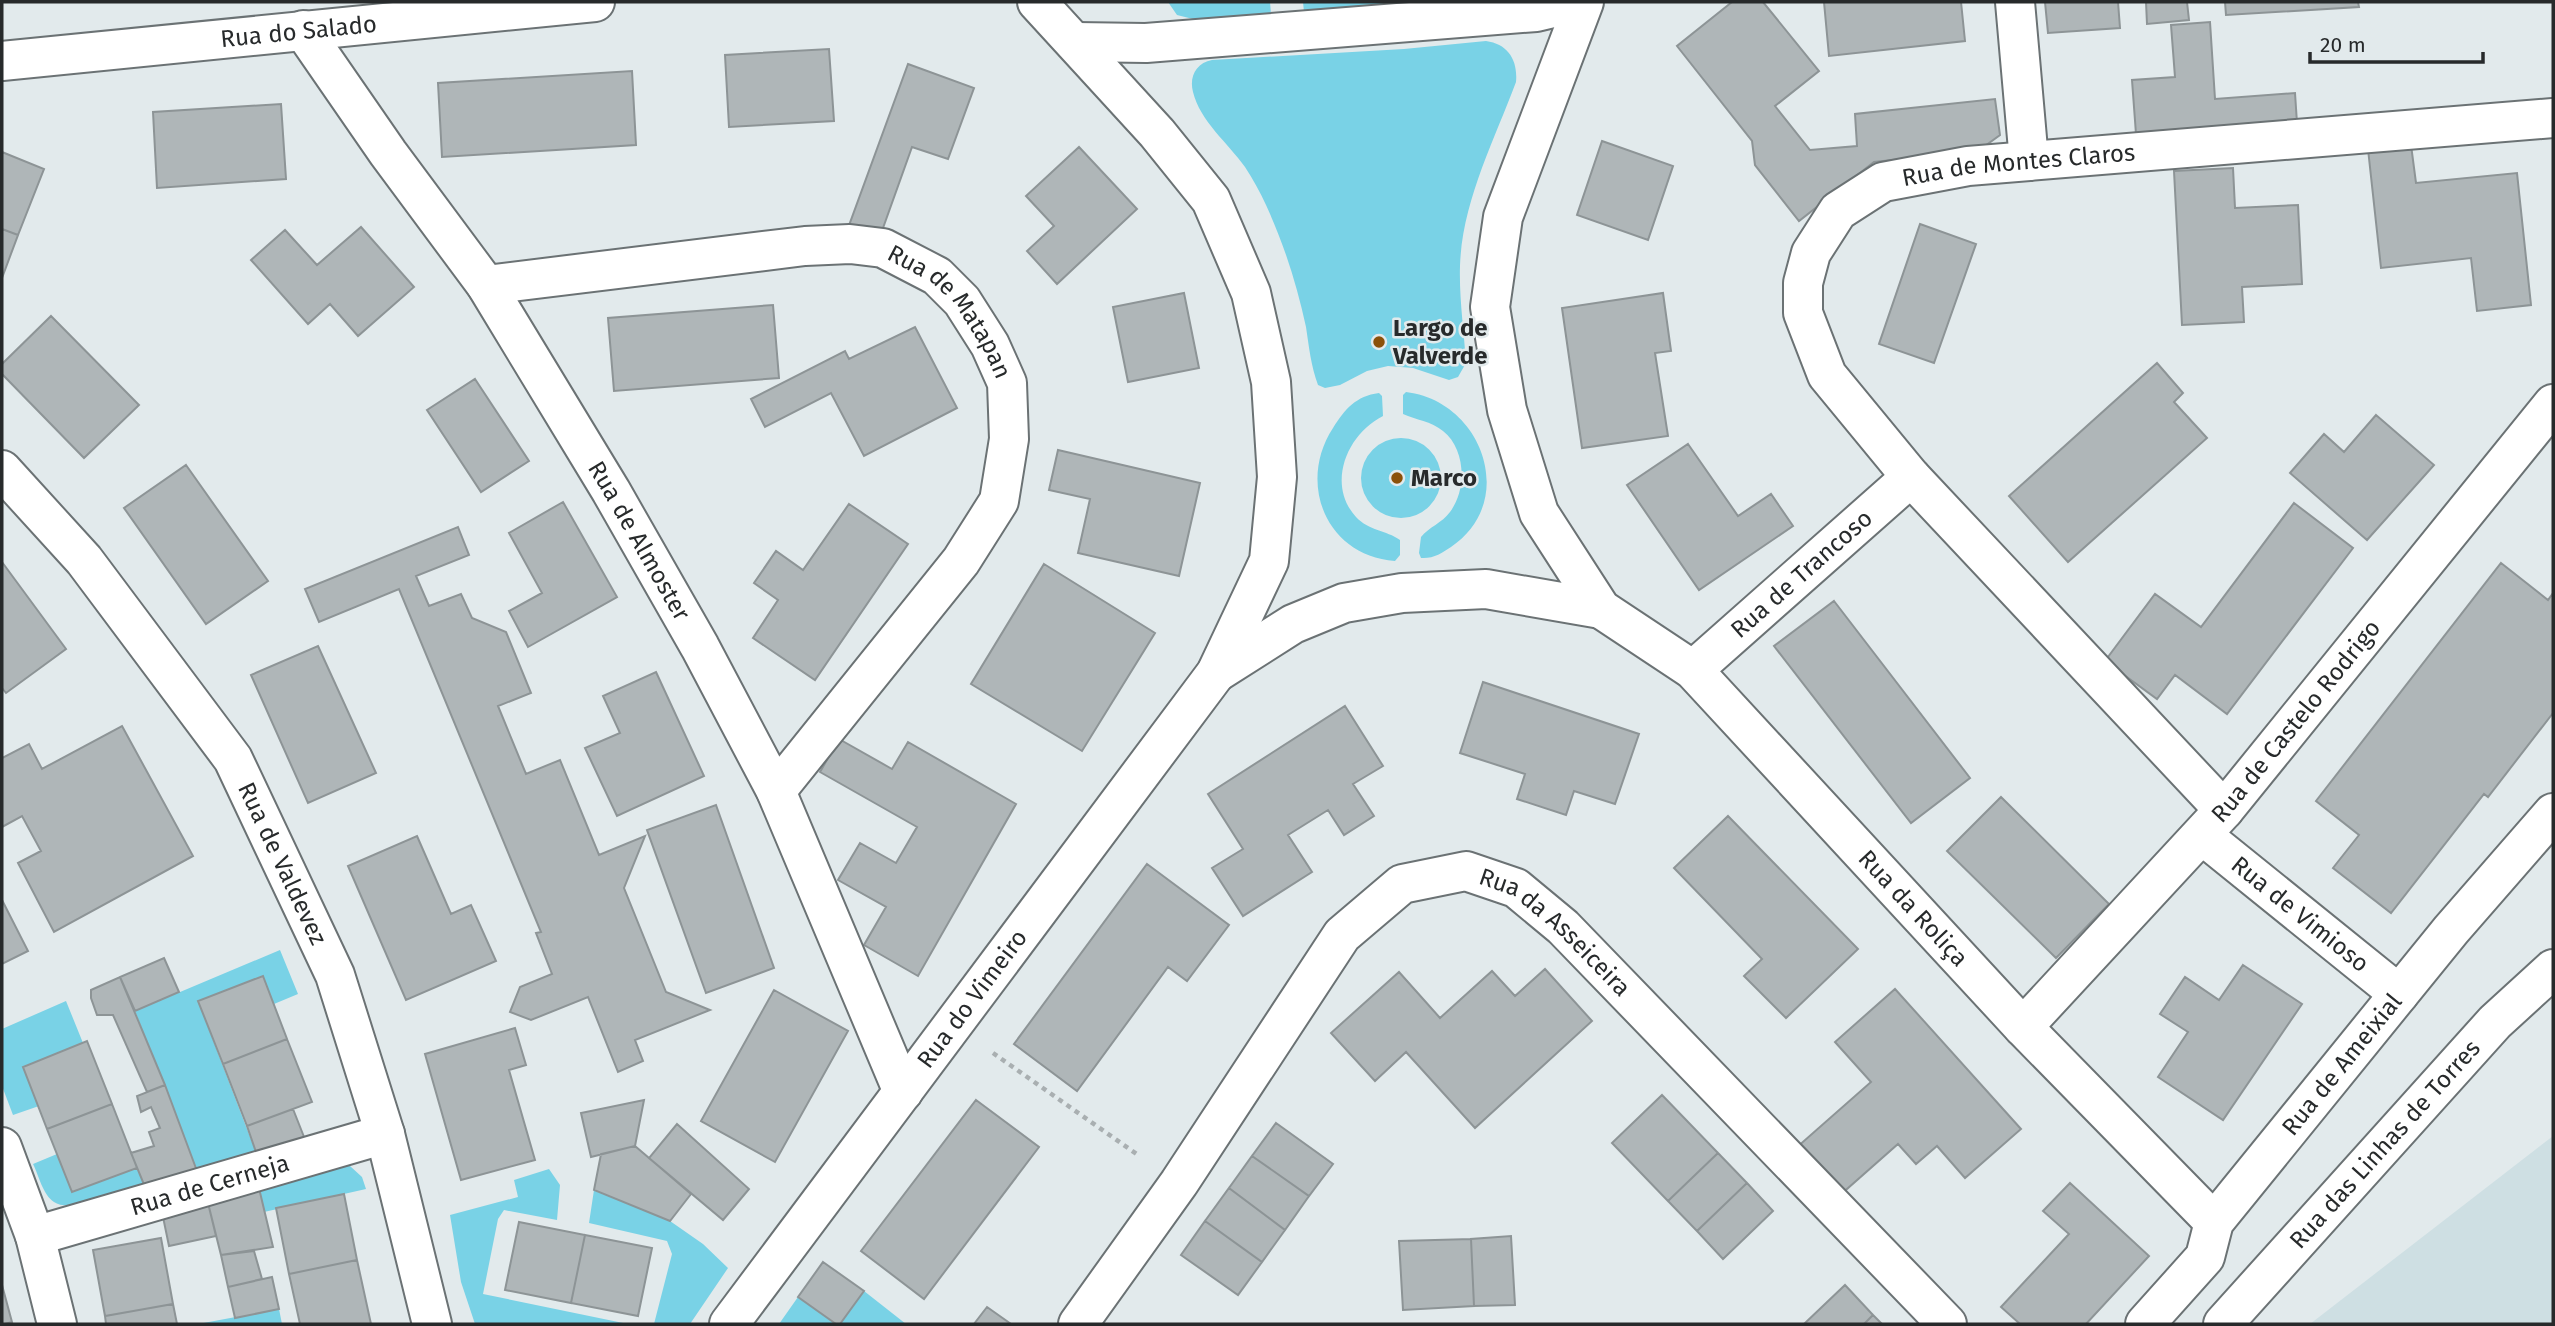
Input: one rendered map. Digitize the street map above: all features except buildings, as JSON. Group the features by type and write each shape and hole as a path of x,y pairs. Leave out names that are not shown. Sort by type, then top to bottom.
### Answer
{"street":[{"name":"Rua do Salado","path":"2,61 595,2"},
{"path":"1037,2 1157,133 1211,200 1251,293 1271,382 1277,477 1269,561 1216,673"},
{"path":"1076,42 1146,43 1536,12 1578,2"},
{"path":"1584,2 1503,217 1490,307 1507,410 1539,513 1601,609"},
{"path":"2015,2 2029,161"},
{"name":"Rua de Almoster","path":"303,30 388,153 486,285 611,491 700,647 776,791 903,1092"},
{"name":"Rua de Montes Claros","path":"2213,823 1911,477 1827,375 1803,313 1803,283 1811,253 1838,211 1882,182 1968,166 2553,118"},
{"name":"Rua de Matapan","path":"486,285 805,246 850,244 883,248 937,276 962,301 990,345 1007,383 1009,439 999,500 961,561 776,791"},
{"name":"Rua de Castelo Rodrigo","path":"2023,1027 2213,823 2553,404"},
{"name":"Rua de Valdevez","path":"2,470 84,560 233,759 335,975 385,1134 432,1324"},
{"name":"Rua de Trancoso","path":"1693,670 1911,477"},
{"path":"1216,673 1293,624 1344,603 1402,593 1486,589 1601,609"},
{"name":"Rua da Roliça","path":"1601,609 1693,670 2023,1027 2214,1222"},
{"name":"Rua do Vimeiro","path":"729,1324 1216,673"},
{"name":"Rua de Ameixial","path":"2145,1324 2205,1257 2214,1222 2451,930 2553,813"},
{"name":"Rua de Vimioso","path":"2213,823 2399,994"},
{"name":"Rua da Asseiceira","path":"1078,1324 1179,1183 1342,935 1402,884 1466,871 1516,888 1563,927 1947,1324"},
{"name":"Rua das Linhas de Torres","path":"2223,1324 2494,1022 2553,970"},
{"name":"Rua de Cerneja","path":"35,1236 385,1134"},
{"path":"2,1146 35,1236 57,1324"}],"path":[{"path":"953,1026 1179,1183"}],"shaded area":[{"path":"1168,2 1270,2 1271,14 1197,20 1177,15"},
{"path":"1303,2 1430,2 1304,12"},
{"path":"1486,41 1506,49 1510,54 1515,67 1516,82 1480,172 1466,219 1460,290 1466,363 1458,377 1449,380 1413,368 1388,366 1367,371 1340,385 1325,388 1318,385 1298,296 1279,235 1248,172 1202,113 1193,92 1193,76 1198,67 1212,60 1404,49"},
{"path":"1406,392 1433,399 1455,414 1472,433 1482,456 1487,480 1483,505 1472,528 1451,547 1429,558 1421,558 1419,553 1421,537 1447,516 1456,503 1462,470 1456,448 1443,431 1403,414 1403,395"},
{"path":"1379,393 1382,396 1383,416 1370,424 1351,447 1342,475 1342,490 1347,504 1361,522 1400,540 1400,555 1395,561 1371,556 1351,546 1336,531 1325,513 1319,493 1318,471 1322,449 1333,428 1352,404"},
{"path":"1401,438 1416,441 1429,450 1438,463 1441,478 1438,493 1429,506 1416,515 1401,518 1386,515 1373,506 1364,493 1361,478 1364,463 1373,450 1386,441"},
{"path":"280,950 298,994 274,1004 263,977 198,1001 257,1155 197,1171 135,1011"},
{"path":"66,1001 83,1043 24,1067 39,1106 13,1115 2,1086 2,1029"},
{"path":"2553,1136 2553,1324 2310,1324"},
{"path":"57,1154 72,1192 137,1168 145,1187 85,1204 62,1205 54,1202 47,1195 33,1164"},
{"path":"331,1166 350,1166 362,1177 366,1189 264,1212 258,1184"},
{"path":"549,1169 560,1185 557,1220 504,1210 498,1219 483,1294 628,1324 475,1324 461,1282 450,1215 518,1197 514,1180"},
{"path":"594,1190 670,1221 703,1244 728,1268 690,1324 654,1324 672,1254 667,1241 589,1223"},
{"path":"864,1291 906,1324 840,1324"},
{"path":"798,1297 836,1324 779,1324"},
{"path":"279,1309 282,1324 198,1324"}],"place":[{"name":"Largo de Valverde","path":"1379,342"},
{"name":"Marco","path":"1397,478"}]}
